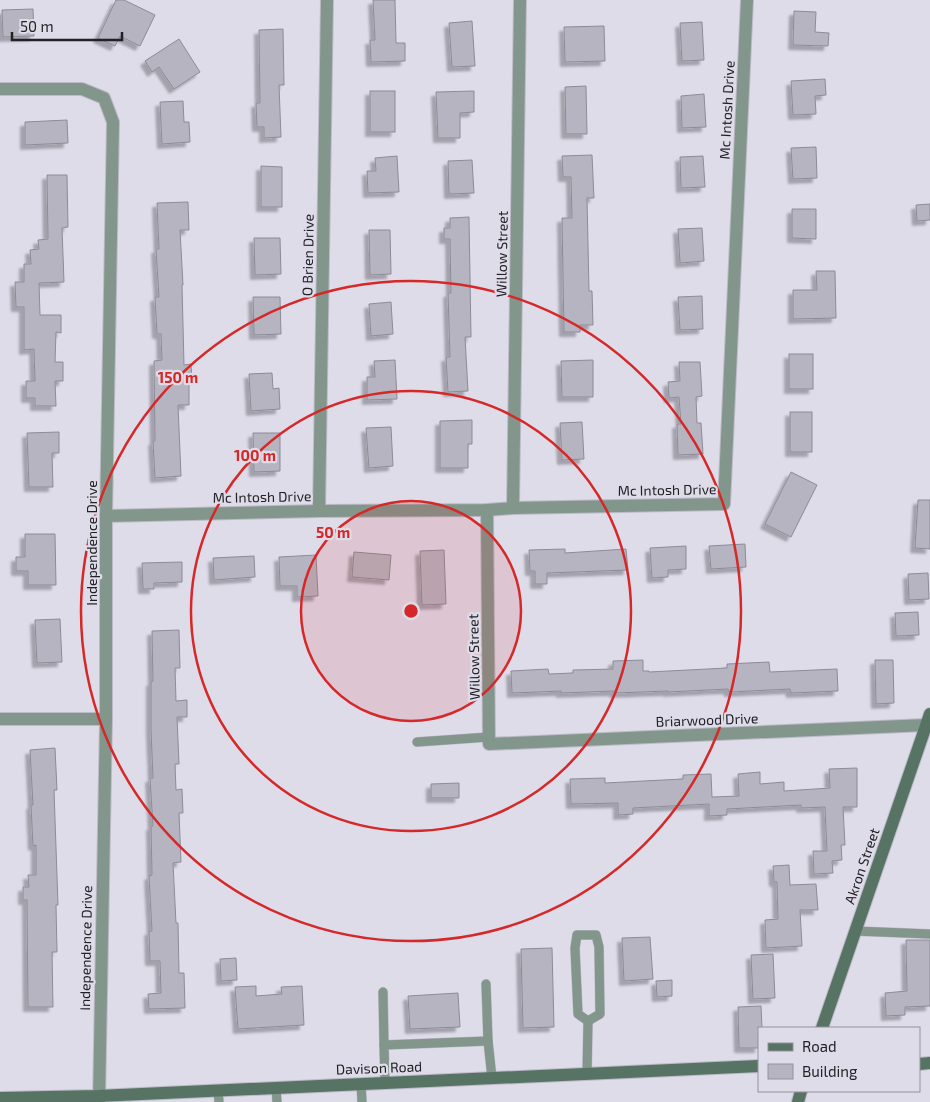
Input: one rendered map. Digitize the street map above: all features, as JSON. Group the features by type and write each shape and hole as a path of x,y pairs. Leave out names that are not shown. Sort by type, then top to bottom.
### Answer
{"street":[{"name":"O Brien Drive","path":"319,511 327,0"},
{"name":"Willow Street","path":"513,508 520,0"},
{"name":"Mc Intosh Drive","path":"106,516 724,504 747,0"},
{"name":"Independence Drive","path":"0,89 82,89 104,98 114,122 106,516 106,719 99,1099"},
{"name":"Willow Street","path":"487,510 489,741"},
{"path":"0,719 106,719"},
{"name":"Briarwood Drive","path":"489,741 928,720"},
{"name":"Akron Street","path":"822,1027 928,720"},
{"name":"Davison Road","path":"0,1098 99,1099 219,1096 276,1088 758,1066"}],"lane":[{"path":"417,742 489,741"},
{"path":"855,931 930,934"},
{"path":"577,935 596,935 599,947 600,1014 588,1021 578,1014 575,948 577,935"},
{"path":"486,984 488,1041 492,1078"},
{"path":"383,992 385,1083"},
{"path":"587,1074 588,1021"},
{"path":"384,1045 488,1041"},
{"path":"361,1084 362,1102"},
{"path":"276,1088 277,1102"}],"building":[{"path":"116,0 124,0 155,15 140,46 120,36 115,46 98,38"},
{"path":"373,0 395,0 396,43 405,43 405,61 371,62 370,40 375,40"},
{"path":"33,9 34,36 3,37 2,10"},
{"path":"794,11 816,12 815,32 829,33 828,46 793,45"},
{"path":"472,21 475,66 452,67 449,23"},
{"path":"702,22 704,60 682,61 680,23"},
{"path":"604,26 605,61 565,62 564,27"},
{"path":"283,29 284,85 279,85 281,137 264,138 264,127 257,127 256,103 260,103 259,30"},
{"path":"179,39 200,72 174,89 159,67 152,72 145,61"},
{"path":"825,79 826,95 815,96 816,114 793,115 791,81"},
{"path":"586,86 587,134 566,134 565,87"},
{"path":"370,91 395,91 395,132 370,132"},
{"path":"474,91 474,112 460,113 460,138 438,138 436,92"},
{"path":"704,94 706,127 682,128 681,96"},
{"path":"183,101 184,122 189,122 190,142 162,144 160,102"},
{"path":"67,120 68,143 25,145 25,122"},
{"path":"816,147 817,178 793,179 791,148"},
{"path":"592,155 594,198 587,198 589,291 592,291 593,325 580,325 580,332 564,332 562,218 572,218 571,177 563,177 562,156"},
{"path":"397,156 399,192 368,193 367,171 376,171 375,158"},
{"path":"703,156 705,187 681,188 680,157"},
{"path":"472,160 474,193 449,194 448,161"},
{"path":"261,166 282,167 282,207 261,207"},
{"path":"47,175 67,175 68,227 62,228 64,282 39,283 40,315 61,315 61,333 56,332 55,362 63,362 63,381 55,381 56,406 35,406 35,398 26,398 26,381 35,381 34,349 24,350 24,307 16,307 15,282 24,282 24,264 31,264 30,250 39,249 38,240 48,239"},
{"path":"188,202 189,230 180,230 184,365 191,364 192,381 189,381 189,405 178,405 181,476 155,478 153,441 155,441 154,361 162,360 161,334 157,334 155,297 159,297 156,249 159,249 157,203"},
{"path":"930,204 930,220 917,221 916,205"},
{"path":"792,209 816,209 816,239 792,238"},
{"path":"469,217 471,337 465,337 468,391 448,392 446,357 450,357 448,293 451,293 450,239 444,239 444,228 450,228 450,218"},
{"path":"702,228 704,261 680,263 678,229"},
{"path":"369,230 390,230 391,274 370,275"},
{"path":"254,238 280,238 281,274 255,275"},
{"path":"816,271 835,271 836,318 793,319 793,290 817,290"},
{"path":"702,296 703,329 680,330 678,297"},
{"path":"253,297 280,297 281,334 254,335"},
{"path":"391,302 393,334 371,336 369,304"},
{"path":"789,354 813,354 813,389 789,389"},
{"path":"395,360 397,399 367,400 367,377 375,377 374,361"},
{"path":"593,360 593,397 562,397 561,361"},
{"path":"679,362 700,362 702,396 696,397 697,423 701,423 703,454 678,455 677,424 681,424 679,397 669,398 668,382 680,381"},
{"path":"272,373 273,389 279,388 280,409 251,411 249,374"},
{"path":"790,412 812,412 812,452 790,452"},
{"path":"472,420 472,444 468,444 468,468 440,468 440,421"},
{"path":"582,422 584,459 562,460 560,423"},
{"path":"391,427 393,466 369,468 366,428"},
{"path":"59,432 59,453 52,453 53,487 29,487 27,433"},
{"path":"253,433 280,433 280,471 254,472"},
{"path":"791,472 817,485 791,537 765,524"},
{"path":"918,500 930,500 930,549 915,548"},
{"path":"25,534 55,534 56,585 28,585 28,571 16,571 16,557 25,557"},
{"path":"745,544 746,567 711,569 709,546"},
{"path":"686,546 686,569 668,570 668,577 652,578 650,548"},
{"path":"565,549 565,553 626,549 628,570 547,573 547,584 535,584 535,571 530,571 529,550"},
{"path":"444,550 446,604 422,605 420,551"},
{"path":"354,552 391,555 389,580 352,577"},
{"path":"316,555 318,596 297,597 297,586 280,586 279,557"},
{"path":"254,556 255,577 214,580 213,558"},
{"path":"182,562 182,582 154,583 154,589 143,589 142,563"},
{"path":"928,573 929,599 909,600 908,574"},
{"path":"918,612 919,635 896,636 895,613"},
{"path":"60,619 62,662 37,663 35,620"},
{"path":"179,630 180,668 175,668 176,701 187,700 187,717 177,717 179,764 175,764 176,790 182,789 183,813 179,813 181,862 173,863 176,923 178,923 179,973 184,973 185,1008 149,1009 148,994 161,993 160,961 150,961 149,931 152,931 149,876 152,875 151,826 153,826 150,778 153,778 151,730 151,682 153,681 152,631"},
{"path":"643,660 643,671 649,672 727,668 727,664 769,662 770,672 837,669 838,691 791,693 790,689 729,692 728,689 614,693 614,691 561,693 561,691 512,693 511,671 548,669 549,674 573,673 573,670 613,669 613,661"},
{"path":"875,660 893,660 894,703 876,704"},
{"path":"55,748 57,790 54,790 58,905 56,905 57,952 52,952 53,1007 28,1007 27,900 23,900 23,887 29,887 28,875 36,875 36,845 33,846 31,805 33,805 30,750"},
{"path":"857,768 857,807 843,807 845,845 841,845 842,860 832,861 833,873 814,874 813,851 827,851 825,807 801,808 801,805 727,809 727,815 709,816 709,804 633,808 633,814 618,815 618,803 571,804 570,779 605,778 605,783 683,779 683,775 711,774 712,797 739,796 738,774 760,772 760,784 784,782 784,791 830,788 829,769"},
{"path":"459,783 459,798 431,798 431,784"},
{"path":"789,865 790,885 816,884 818,910 800,910 802,946 766,948 765,920 778,919 777,882 774,882 773,866"},
{"path":"650,937 653,979 624,981 622,938"},
{"path":"906,940 930,940 930,1006 905,1007 905,1015 886,1016 885,993 907,991"},
{"path":"552,948 554,1027 523,1028 521,949"},
{"path":"773,954 775,998 753,999 751,955"},
{"path":"236,958 237,980 221,981 220,959"},
{"path":"672,980 672,996 657,997 656,981"},
{"path":"256,986 256,996 282,994 281,987 302,986 304,1025 238,1029 235,987"},
{"path":"458,993 460,1027 410,1029 408,996"},
{"path":"761,1006 762,1027 758,1027 758,1048 739,1048 738,1007"}]}
